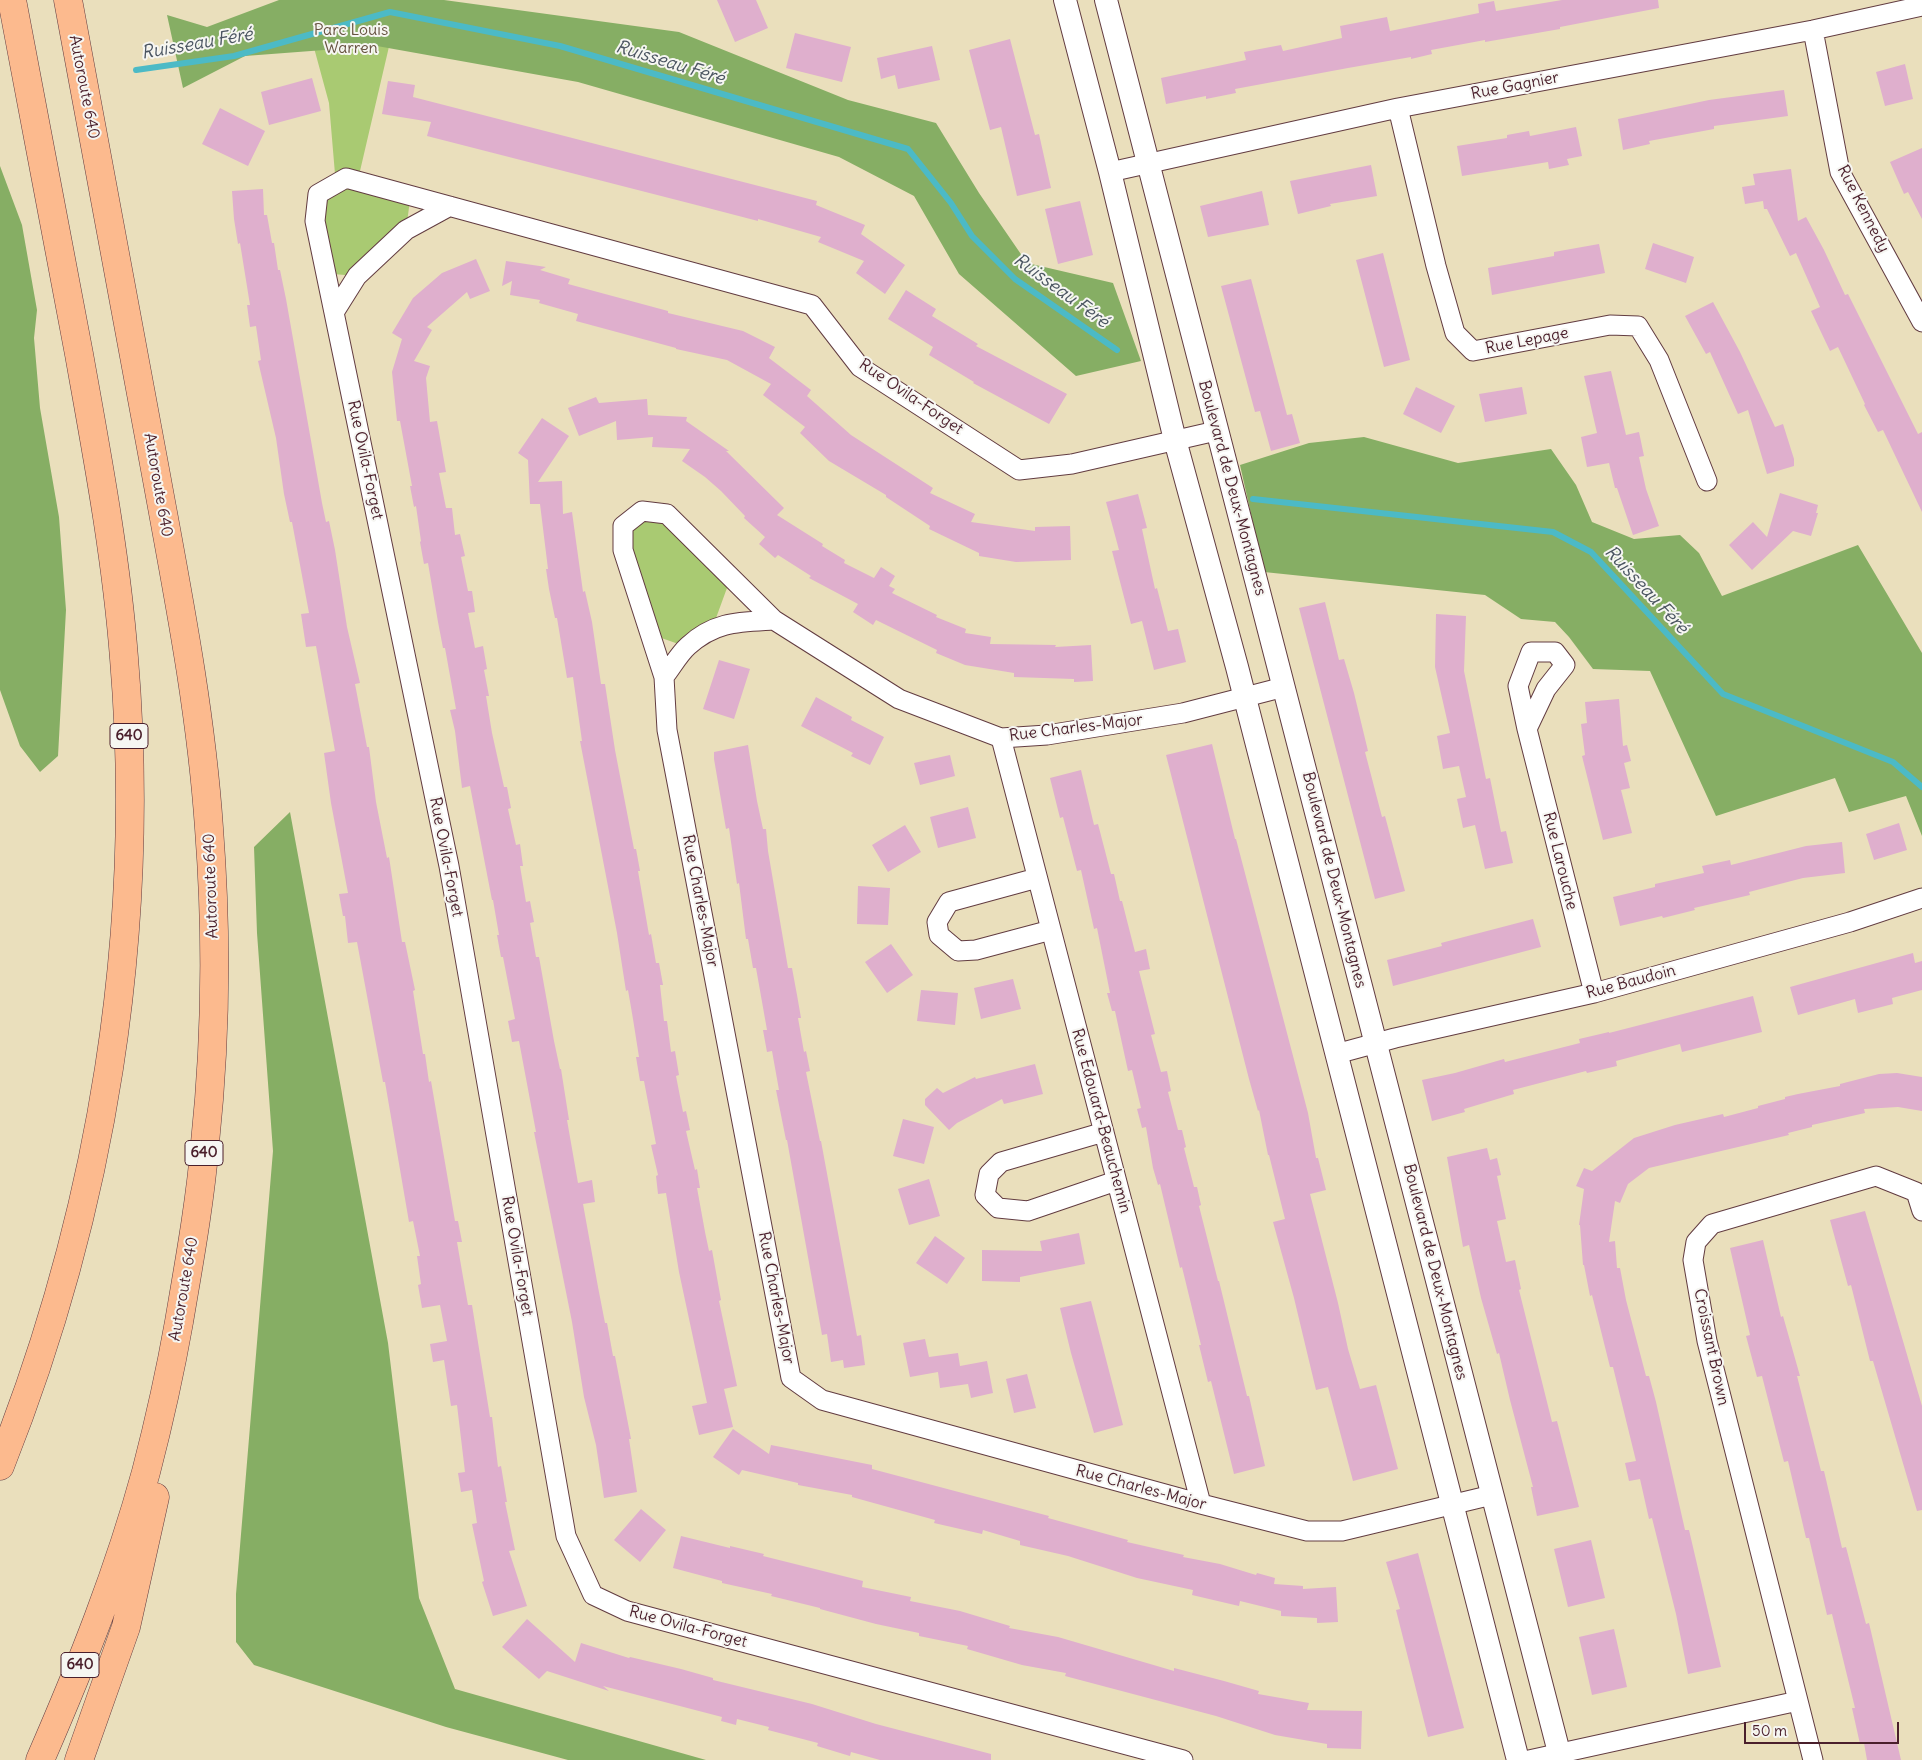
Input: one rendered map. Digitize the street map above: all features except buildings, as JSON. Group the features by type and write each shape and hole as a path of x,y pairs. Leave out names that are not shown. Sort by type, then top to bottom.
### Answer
{"highway":[{"name":"640","path":"0,1466 46,1338 71,1254 93,1156 115,1035 125,941 129,862 128,708 122,624 114,561 94,436 12,0"},
{"name":"Autoroute 640","path":"40,1760 97,1619 124,1545 164,1398 195,1225 203,1168 209,1101 213,1005 213,919 208,804 200,732 125,305 68,0"},
{"path":"79,1760 126,1627 153,1507 173,1354"}],"street":[{"path":"1065,0 1110,172 1175,440 1244,698 1518,1760"},
{"name":"Boulevard de Deux-Montagnes","path":"1106,0 1560,1757"},
{"name":"Rue Gagnier","path":"1110,172 1398,108 1813,30 1922,6"},
{"name":"Rue Kennedy","path":"1813,30 1840,172 1922,322"},
{"name":"Rue Lepage","path":"1398,108 1436,266 1455,333 1473,351 1610,325 1638,326 1659,360 1707,481"},
{"name":"Rue Ovila-Forget","path":"1183,1760 627,1611 593,1595 566,1536 449,866 315,221 318,194 346,178 812,305 860,367 1019,470 1072,464 1216,431"},
{"path":"335,312 357,276 406,230 450,206"},
{"name":"Rue Charles-Major","path":"1284,687 1183,713 1047,735 1001,738 899,699 774,620 667,514 642,511 623,526 623,550 664,677 667,730 791,1378 822,1400 1201,1504 1307,1531 1342,1531 1492,1495"},
{"path":"664,677 687,647 712,629 730,623 774,620"},
{"name":"Rue Larouche","path":"1527,729 1594,993"},
{"name":"Rue Edouard-Beauchemin","path":"1001,738 1201,1504"},
{"path":"1037,878 949,902 936,922 939,935 958,950 976,950 1051,930"},
{"name":"Rue Baudoin","path":"1336,1054 1376,1043 1594,993 1850,922 1922,898"},
{"path":"1104,1132 1001,1162 989,1174 985,1195 998,1208 1028,1211 1116,1181"},
{"name":"Croissant Brown","path":"1798,1701 1707,1341 1693,1260 1696,1242 1712,1224 1876,1176 1916,1192 1922,1212"},
{"path":"1529,1760 1560,1757 1798,1701 1813,1760"}],"green space":[{"path":"279,0 444,0 679,32 848,100 936,123 979,193 1027,263 1113,283 1141,361 1076,376 959,274 914,196 839,157 578,82 377,46 245,56 183,88 167,15 207,27"},
{"name":"Parc Louis Warren","path":"301,0 391,38 360,171 346,176 335,174 329,103"},
{"path":"0,166 22,225 37,310 34,338 40,408 59,517 66,610 58,756 40,772 20,746 0,690"},
{"path":"346,178 410,200 406,230 357,276 333,274 318,194"},
{"path":"1364,437 1458,463 1551,449 1576,485 1592,522 1634,539 1680,535 1699,553 1722,596 1858,545 1922,653 1922,836 1906,796 1849,812 1835,778 1716,816 1650,671 1593,669 1555,622 1521,619 1485,595 1264,572 1240,465 1309,443"},
{"path":"667,514 731,577 712,629 687,647 650,634 623,526"},
{"path":"290,812 388,1343 419,1598 455,1689 706,1760 568,1760 446,1727 254,1665 236,1642 236,1594 273,1151 257,933 254,847"}],"waterway":[{"name":"Ruisseau Féré","path":"136,70 234,56 390,12 560,46 908,149 951,203 972,236 1015,279 1117,350"},
{"name":"Ruisseau Féré","path":"1253,499 1553,532 1591,552 1723,694 1893,762 1922,787"}]}
